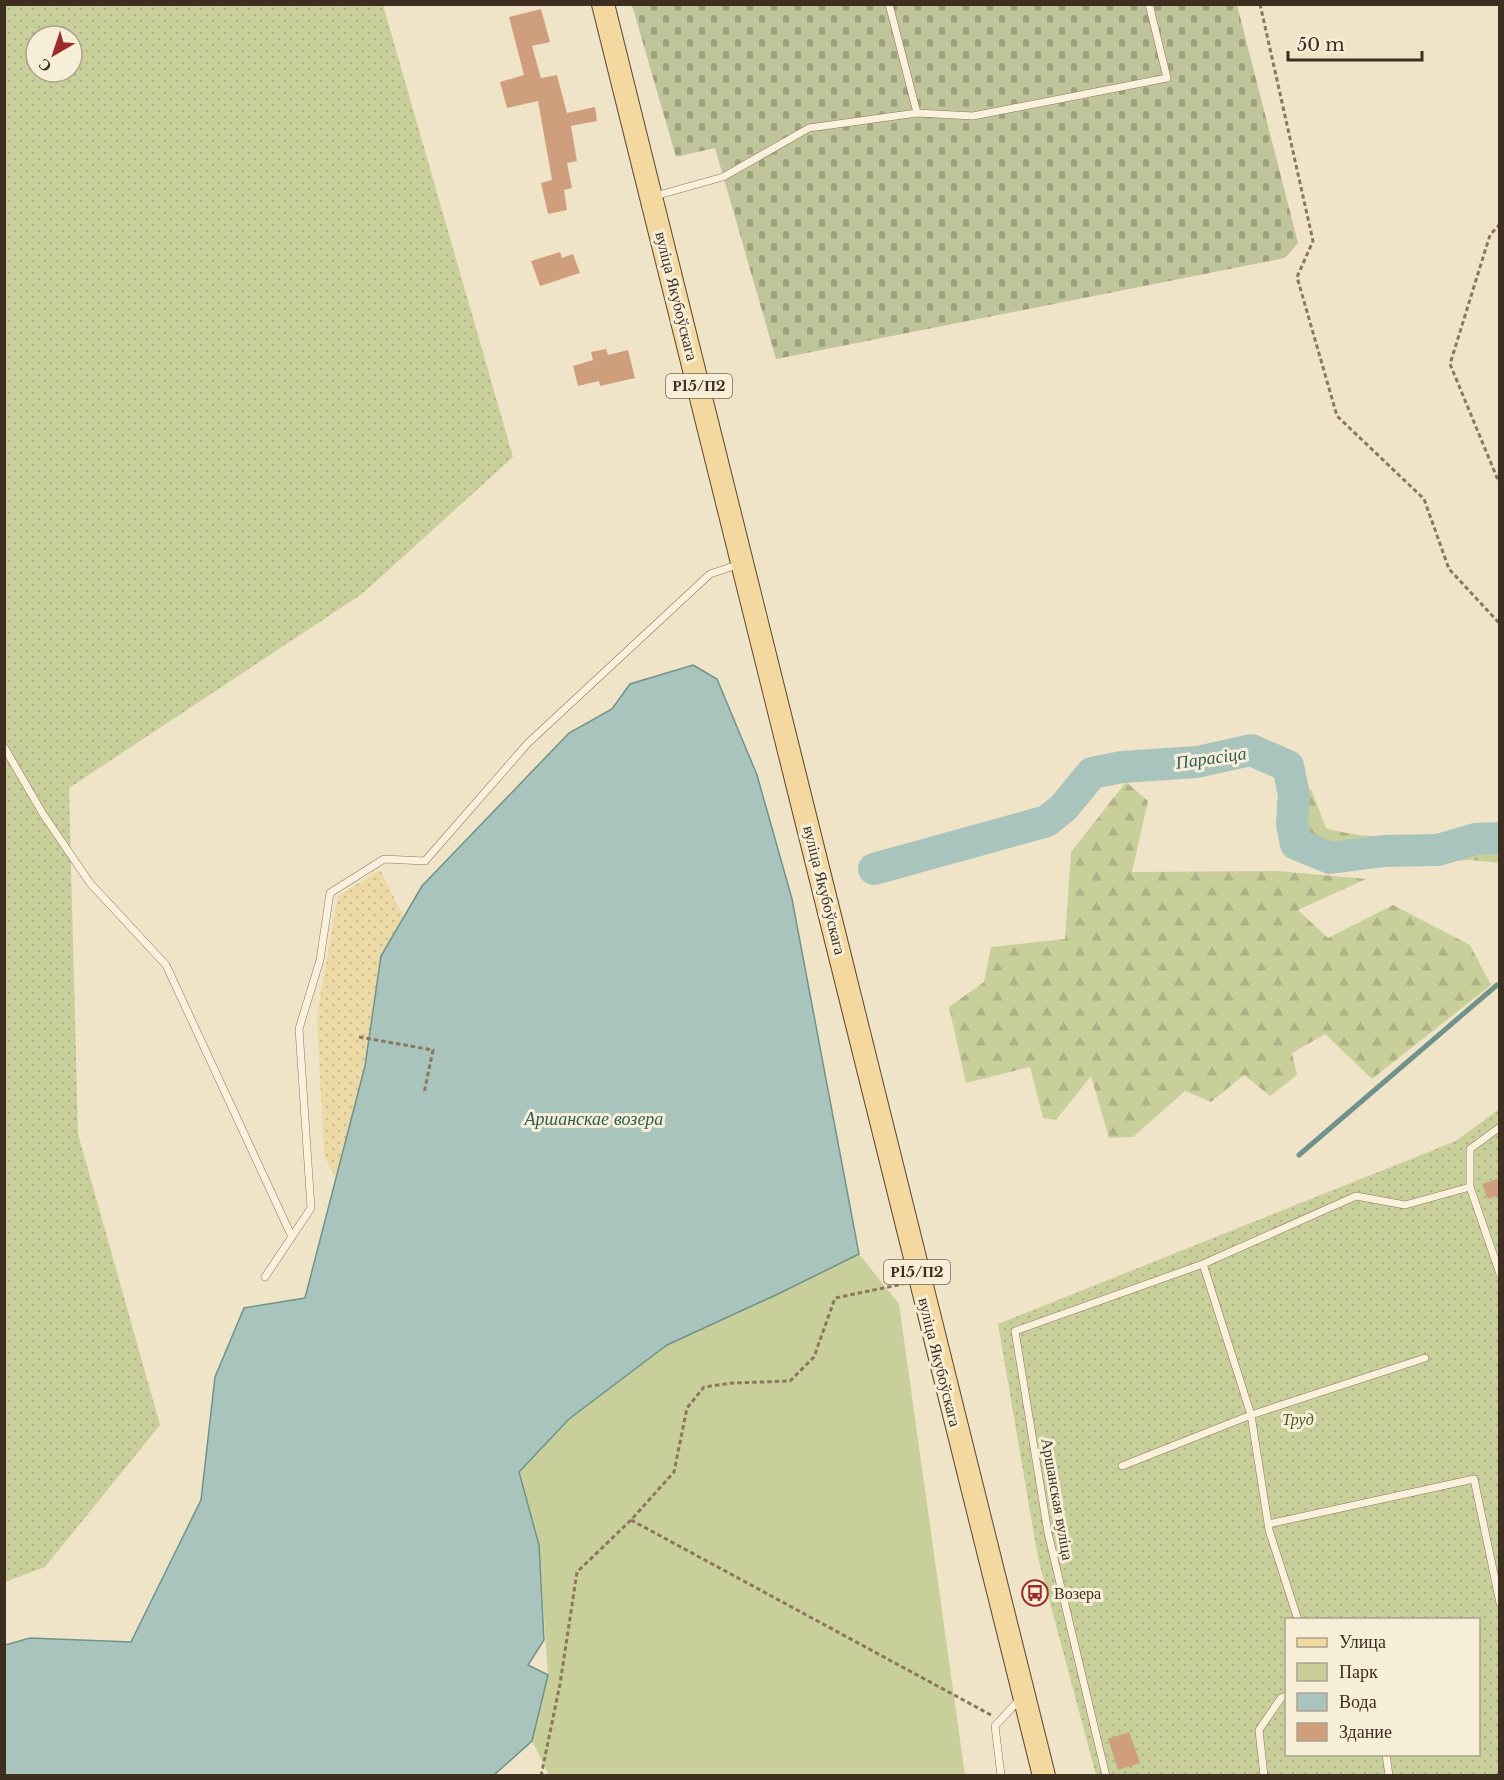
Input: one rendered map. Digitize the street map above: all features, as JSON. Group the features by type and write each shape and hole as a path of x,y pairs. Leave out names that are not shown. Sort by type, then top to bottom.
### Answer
{"main road":[{"name":"вуліца Якубоўскага","path":"603,4 1044,1776"}],"lane":[{"path":"889,4 917,113"},
{"path":"652,196 723,177 809,128 917,113 973,116 1167,78 1149,4"},
{"path":"265,1277 311,1208 299,1029 320,960 330,892 384,859 426,861 528,743 710,574 743,563"},
{"path":"4,747 43,814 90,883 166,965 292,1238"},
{"path":"1500,1127 1470,1149 1470,1187 1500,1274"},
{"path":"1297,1618 1268,1524 1251,1415 1203,1264 1356,1196 1405,1205 1470,1187"},
{"name":"Аршанская вуліца","path":"1106,1776 1048,1533 1015,1331 1203,1264"},
{"path":"1122,1466 1251,1415 1425,1358"},
{"path":"1268,1524 1474,1479 1500,1603"},
{"path":"1001,1776 995,1726 1024,1695"},
{"path":"1264,1776 1259,1730 1281,1698 1285,1697"},
{"path":"1386,1756 1389,1776"}],"path":[{"path":"1260,4 1314,241 1297,277 1336,416 1425,499 1449,569 1500,624"},
{"path":"1500,224 1490,235 1450,364 1500,485"},
{"path":"360,1037 433,1050 424,1093"},
{"path":"541,1776 560,1684 577,1572 631,1520 674,1472 687,1408 704,1387 732,1383 790,1381 814,1358 835,1298 920,1281"},
{"path":"631,1520 1000,1720"}],"green space":[{"path":"5,5 383,5 513,457 362,594 69,788 78,1134 160,1425 45,1567 5,1582"},
{"path":"632,5 1237,5 1298,243 1285,258 776,359 715,148 676,157"},
{"path":"1126,782 1148,801 1132,872 1278,871 1366,879 1298,910 1328,938 1393,905 1470,945 1491,985 1372,1079 1325,1034 1292,1053 1297,1075 1270,1096 1244,1075 1211,1102 1185,1091 1133,1137 1109,1138 1091,1076 1056,1120 1043,1118 1030,1067 966,1083 949,1007 984,982 991,947 1065,939 1071,852"},
{"path":"1311,789 1326,828 1347,833 1368,836 1412,836 1499,824 1499,863 1471,860 1335,868 1291,851 1277,801"},
{"name":"Труд","path":"1499,1109 1499,1775 1096,1775 1038,1558 998,1324 1456,1141"},
{"path":"859,1254 899,1304 965,1775 549,1775 532,1741 548,1675 539,1545 519,1472 569,1419 667,1345"}],"sand":[{"path":"380,870 404,917 381,956 365,1066 336,1178 324,1156 317,1015 338,896"}],"water":[{"name":"Аршанскае возера","path":"693,665 717,679 757,775 792,899 859,1254 667,1345 569,1419 519,1472 539,1545 544,1640 528,1665 548,1675 532,1741 494,1775 5,1775 5,1645 30,1638 131,1642 201,1500 215,1377 244,1308 305,1298 365,1066 381,956 422,886 569,733 612,709 630,684"}],"building":[{"path":"541,9 550,42 532,46 541,78 557,75 567,113 595,107 597,121 571,126 577,161 567,163 572,188 564,190 567,210 548,214 541,183 552,180 538,101 507,108 500,82 524,75 509,17"},
{"path":"560,252 562,258 573,254 580,273 540,286 531,261"},
{"path":"606,349 608,355 628,350 635,378 600,386 599,381 578,386 573,366 593,360 591,352"},
{"path":"1500,1178 1500,1195 1488,1199 1482,1184"},
{"path":"1129,1732 1140,1763 1118,1770 1108,1739"}],"waterway":[{"name":"Парасіца","path":"874,869 1047,821 1064,807 1092,773 1122,767 1197,762 1251,750 1288,766 1294,795 1292,824 1296,844 1330,858 1384,851 1438,850 1475,839 1500,838"},
{"path":"1299,1155 1497,985"}],"place":[{"name":"Возера","path":"1035,1593"}]}
